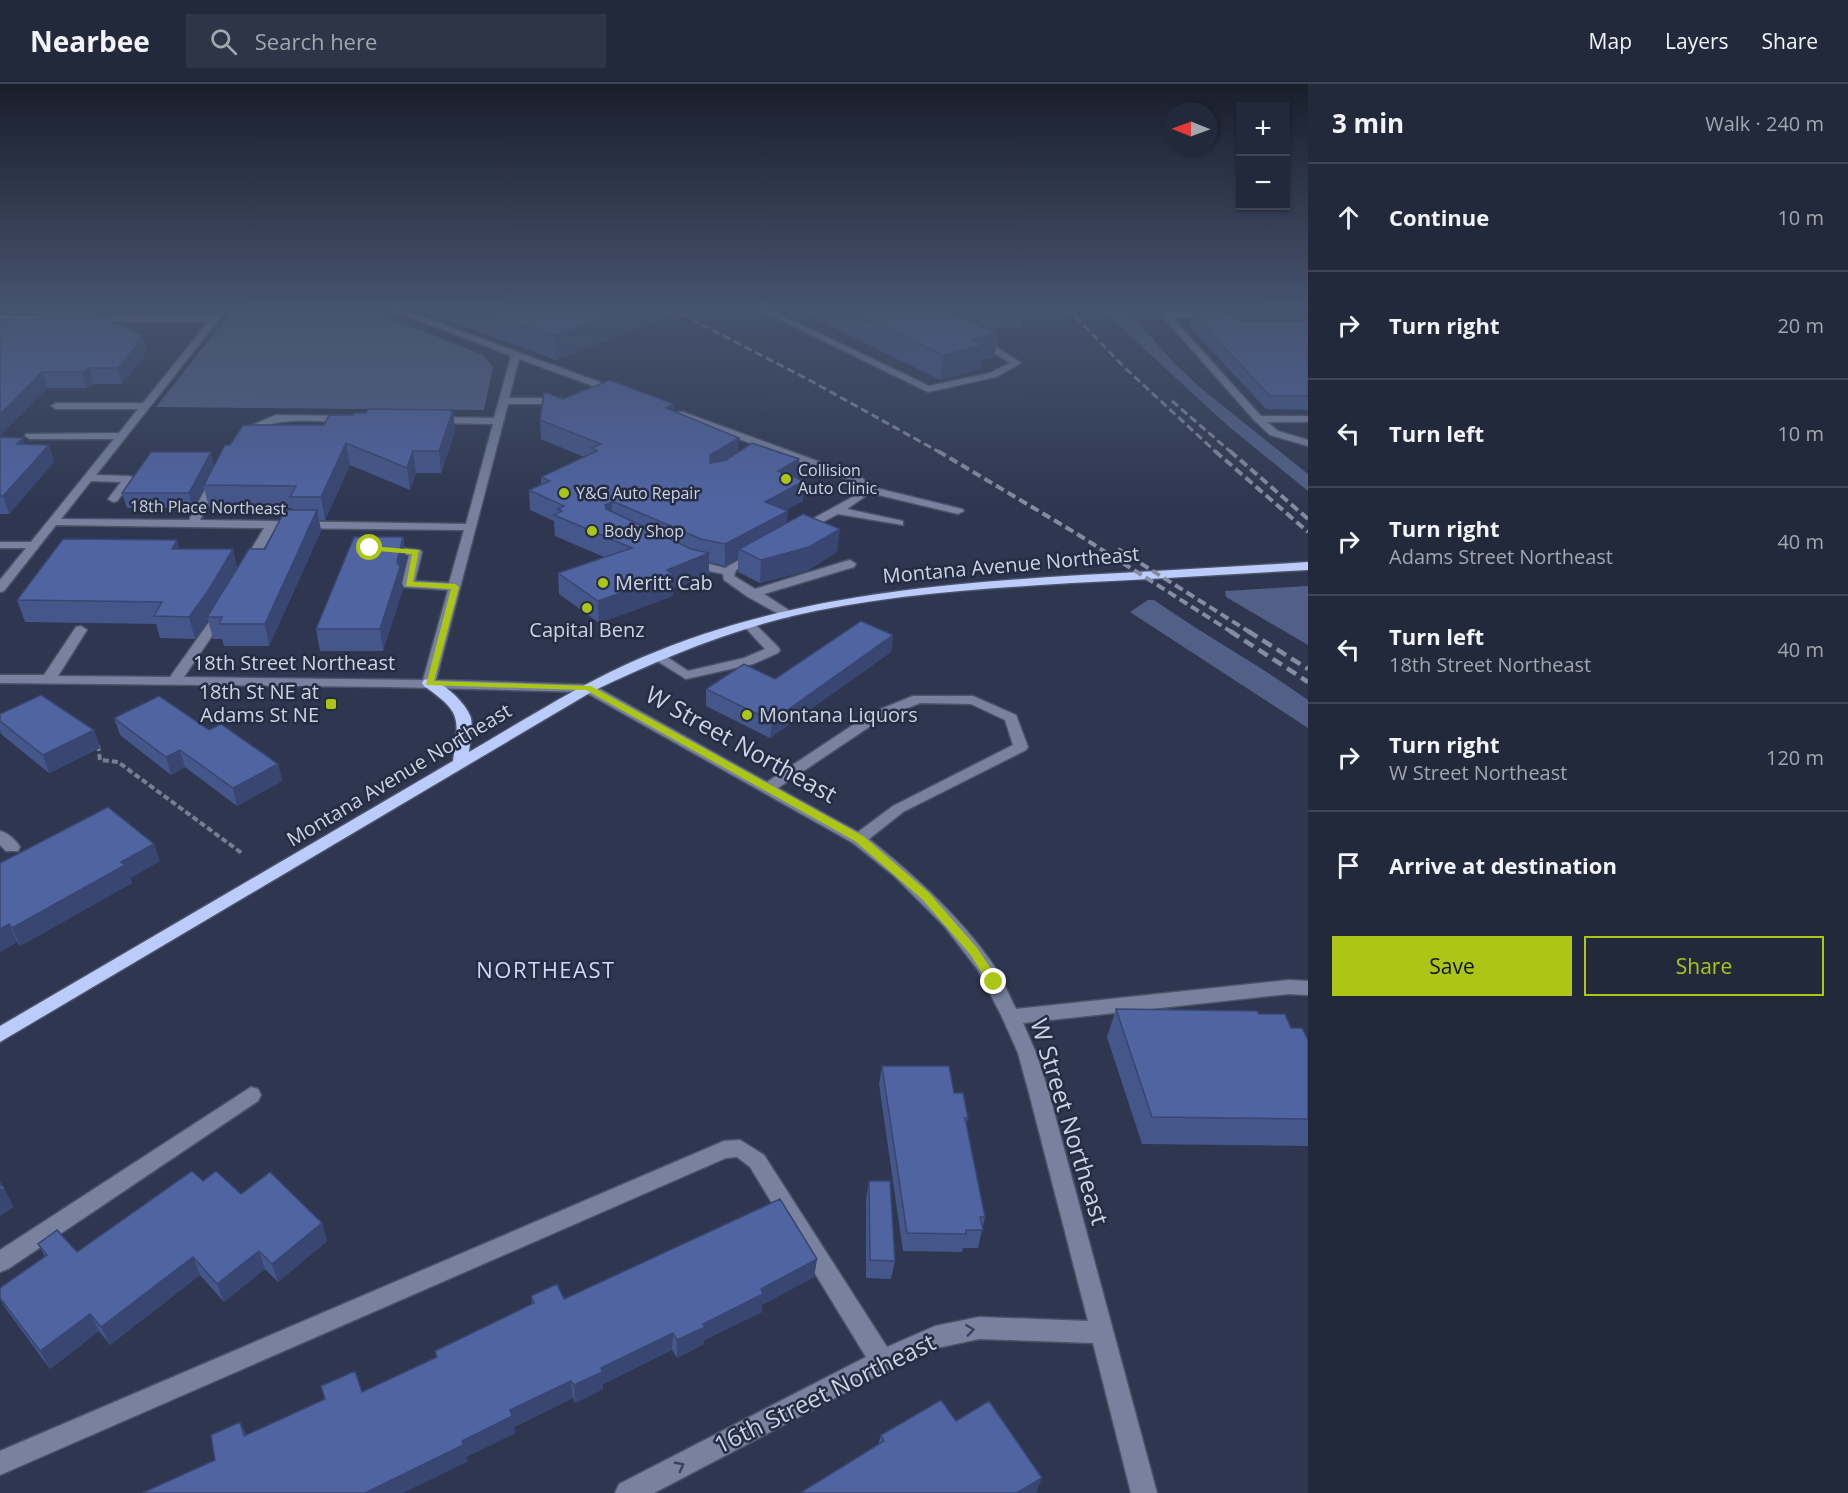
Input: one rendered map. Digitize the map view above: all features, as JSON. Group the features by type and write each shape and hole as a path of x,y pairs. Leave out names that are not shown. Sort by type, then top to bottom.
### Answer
{"main road":[{"name":"Montana Avenue Northeast","path":"0,1035 588,688 656,657 786,614 879,596 953,587 1308,566"},
{"path":"429,683 461,708 465,722 460,763"}],"street":[{"path":"0,587 171,374"},
{"path":"429,683 511,374"},
{"path":"570,374 625,394"},
{"path":"896,374 928,389 995,374"},
{"path":"1218,374 1258,419 1274,433 1307,443"},
{"path":"505,401 568,401"},
{"path":"56,406 145,406"},
{"path":"667,410 757,448 857,479 868,489 958,511"},
{"path":"234,448 247,431 276,418 356,419"},
{"path":"1258,419 1308,420"},
{"path":"424,420 500,421"},
{"path":"30,435 122,436"},
{"path":"193,524 222,466"},
{"path":"88,478 129,479 113,499"},
{"path":"785,538 866,494 868,489"},
{"path":"836,510 898,523"},
{"name":"18th Place Northeast","path":"52,522 471,527"},
{"path":"242,576 271,525"},
{"path":"379,526 372,544 416,552 408,584 455,587"},
{"path":"0,545 34,545"},
{"path":"728,572 731,568 765,549"},
{"path":"675,556 696,565 728,572"},
{"path":"752,594 850,564"},
{"path":"728,572 732,581 786,614"},
{"path":"174,681 226,604"},
{"path":"656,657 686,675 748,661 773,650 749,625"},
{"path":"48,680 81,630"},
{"name":"18th Street Northeast","path":"0,679 429,683 588,688"},
{"name":"W Street Northeast","path":"588,688 859,839 900,872 950,922 985,966 1027,1053 1144,1493"},
{"path":"767,789 876,716 918,699 973,700 1011,718 1021,747 898,809 859,839"},
{"path":"0,836 12,847"},
{"path":"1011,1017 1289,987 1308,988"},
{"path":"0,1262 251,1095"},
{"path":"0,1463 713,1154 740,1148 757,1161 882,1361"},
{"name":"16th Street Northeast","path":"628,1493 882,1361 935,1337 979,1329 1102,1333"}],"path":[{"path":"97,743 100,760 118,762 243,854"}],"shaded area":[{"path":"182,374 492,374 484,410 156,407"},
{"path":"1171,374 1186,374 1308,474 1308,491 1227,425"},
{"path":"1308,586 1308,645 1226,597 1225,591"},
{"path":"1148,600 1154,600 1308,700 1308,728 1130,612"}],"building":[{"path":"0,374 40,374 0,414"},
{"path":"1249,374 1308,374 1308,396 1270,396"},
{"path":"610,380 674,404 666,408 739,438 710,455 710,463 726,460 752,443 799,459 778,471 804,481 765,502 788,511 725,544 701,539 617,503 612,502 605,505 606,509 691,549 709,553 667,570 673,575 598,601 558,573 632,548 554,515 562,511 558,509 564,506 529,490 550,481 541,477 597,451 592,448 601,444 540,420 544,392 563,399"},
{"path":"368,409 453,410 439,451 413,451 407,468 346,443 321,497 290,497 296,486 204,485 225,445 230,445 243,425 324,425 329,415 366,413"},
{"path":"0,437 23,438 17,444 49,445 3,496 0,496"},
{"path":"151,452 211,452 189,493 122,493"},
{"path":"285,510 317,510 265,624 219,624 222,617 207,617 249,549 265,549"},
{"path":"803,514 840,529 809,547 761,560 739,549"},
{"path":"354,537 403,537 397,562 400,567 380,629 316,629"},
{"path":"63,539 177,540 172,549 233,549 208,591 189,617 154,616 162,602 17,600"},
{"path":"861,621 893,635 772,721 706,689 744,664 775,679"},
{"path":"41,695 94,730 43,755 0,721 0,714"},
{"path":"159,696 209,730 221,724 278,764 233,788 180,750 166,757 114,718"},
{"path":"108,807 154,844 121,862 125,865 12,928 9,924 0,929 0,863"},
{"path":"1116,1009 1257,1011 1259,1014 1285,1014 1291,1028 1302,1028 1308,1040 1308,1119 1152,1117"},
{"path":"882,1066 949,1066 954,1093 963,1093 968,1118 965,1118 985,1217 980,1217 983,1230 966,1230 966,1234 907,1233"},
{"path":"192,1171 203,1181 216,1171 241,1194 270,1172 322,1223 272,1264 259,1251 217,1284 193,1257 101,1327 90,1314 40,1351 0,1298 0,1288 47,1255 38,1244 57,1230 77,1252"},
{"path":"869,1181 890,1181 895,1261 870,1260"},
{"path":"780,1199 817,1259 761,1289 763,1294 703,1324 705,1327 677,1340 673,1333 601,1368 602,1372 574,1385 571,1381 510,1410 512,1416 462,1441 463,1445 365,1493 142,1493 215,1460 211,1435 240,1422 244,1436 325,1399 321,1386 355,1371 362,1392 437,1357 435,1351 534,1303 531,1296 557,1284 564,1299"},
{"path":"941,1400 956,1421 989,1401 1042,1478 1016,1493 800,1493 884,1441 881,1435"}],"railway":[{"path":"797,374 941,453"},
{"path":"1131,374 1217,453"},
{"path":"1172,401 1232,453"},
{"path":"938,451 1074,532 1233,633"},
{"path":"1215,451 1308,532"},
{"path":"1230,451 1308,519"},
{"path":"1118,549 1251,633"},
{"path":"1230,631 1308,682"},
{"path":"1248,631 1308,669"}],"place":[{"name":"Collision Auto Clinic","path":"786,479"},
{"name":"Y&G Auto Repair","path":"564,493"},
{"name":"Body Shop","path":"592,531"},
{"name":"Meritt Cab","path":"603,583"},
{"name":"Capital Benz","path":"587,608"},
{"name":"18th St NE at Adams St NE","path":"331,704"},
{"name":"Montana Liquors","path":"747,715"}],"district":[{"name":"NORTHEAST","path":"546,970"}],"route":[{"path":"370,548 416,552 408,584 455,587 429,683 588,688 859,839 873,849 926,896 950,922 974,951 994,982"}]}
